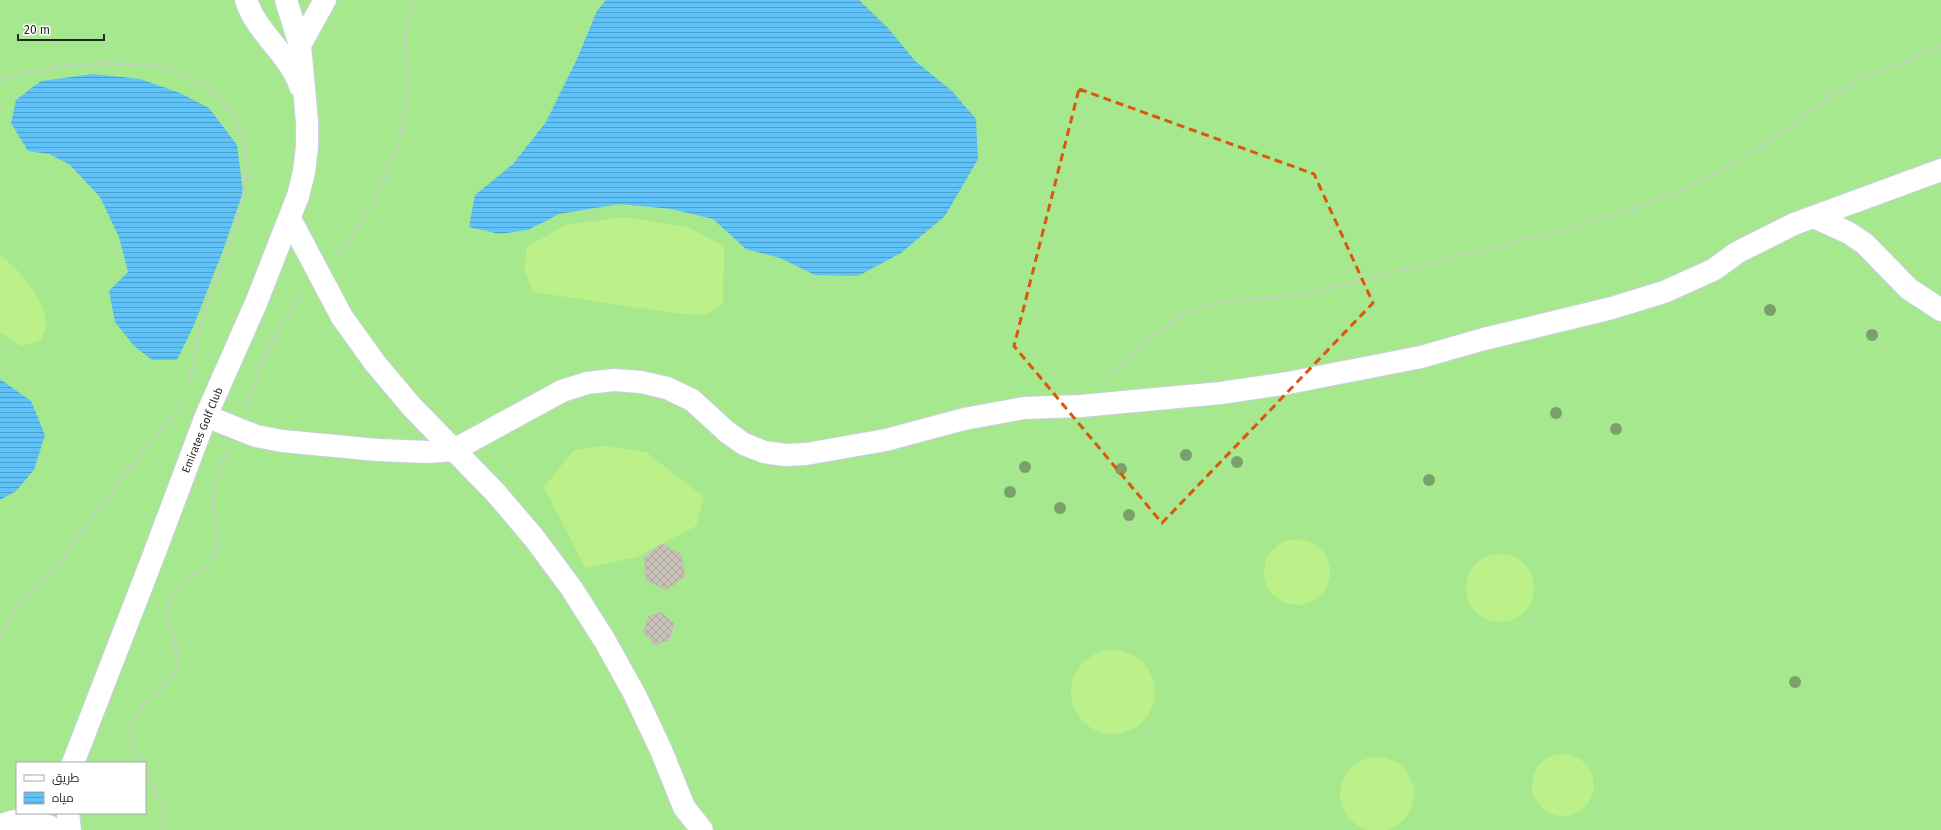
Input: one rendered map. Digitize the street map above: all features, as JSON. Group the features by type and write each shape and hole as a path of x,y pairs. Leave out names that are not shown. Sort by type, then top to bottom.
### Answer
{"lane":[{"name":"Emirates Golf Club","path":"246,0 256,22 289,64 298,80 304,98"},
{"name":"Emirates Golf Club","path":"72,761 153,557 206,416 256,303 290,219 304,172 307,147 307,122 303,72 300,45 286,0"},
{"path":"300,45 325,0"},
{"path":"206,416 256,436 282,441 330,446 420,451 454,450 562,392 587,384 614,380 641,382 667,388 692,400 727,432 744,444 764,452 785,455 806,454 886,440 994,413 1024,408 1081,406 1221,393 1354,371 1421,357 1484,339 1612,308 1664,292 1713,270 1738,252 1766,237 1814,217 1941,170"},
{"path":"1814,217 1844,230 1865,244 1909,289 1941,310"},
{"path":"290,219 342,317 375,363 412,407 495,492 534,539 572,589 635,695 661,750 684,807 702,830"},
{"path":"683,830 684,807"},
{"path":"68,814 70,830"},
{"path":"10,820 27,820 45,824 56,830"}],"path":[{"path":"141,762 131,738 133,720 138,712 163,687 174,672 177,652 168,617 169,601 178,586 209,562 214,554 218,536 213,498 217,472 238,430 264,361 279,330 297,302 319,275 338,256 354,235 374,200 390,164 404,116 407,92 405,40 411,12 416,0"},
{"path":"1081,406 1123,362 1169,325 1189,312 1212,304 1303,294 1335,287 1586,224 1645,205 1702,180 1756,151 1832,95 1858,80 1941,47"},
{"path":"0,81 44,69 85,64 125,63 156,66 187,75 214,92 234,117 245,147 245,178 233,233 198,334 187,391"},
{"path":"0,639 4,628 16,608 62,561 86,525 167,424 182,401"},
{"path":"146,773 165,813 163,826 159,830"}],"highlighted area":[{"path":"1079,89 1314,174 1373,303 1162,523 1014,346"}],"green space":[{"path":"0,0 1941,0 1941,830 0,830"},
{"path":"624,217 688,227 724,246 723,303 706,315 673,313 533,292 524,269 527,247 565,225"},
{"path":"0,255 23,277 38,297 43,308 45,318 45,328 41,340 21,346 0,332"},
{"path":"603,446 646,452 704,497 696,526 637,557 585,568 544,487 574,450"},
{"path":"1291,539 1303,539 1315,544 1325,554 1330,566 1328,585 1315,600 1303,605 1291,605 1279,600 1269,590 1264,578 1264,566 1269,554 1279,544"},
{"path":"1500,554 1513,557 1524,564 1531,575 1534,588 1531,601 1524,612 1513,619 1500,622 1487,619 1476,612 1469,601 1466,588 1469,575 1476,564 1487,557"},
{"path":"1113,650 1129,653 1143,662 1152,676 1155,692 1152,708 1143,722 1129,731 1113,734 1097,731 1083,722 1074,708 1071,692 1074,676 1083,662 1097,653"},
{"path":"1557,754 1569,754 1585,763 1592,773 1594,785 1592,797 1585,807 1569,816 1557,816 1546,811 1537,802 1532,791 1532,779 1537,768 1546,759"},
{"path":"1377,757 1391,760 1403,768 1411,780 1414,794 1411,808 1403,820 1391,828 1377,831 1363,828 1351,820 1343,808 1340,794 1343,780 1351,768 1363,760"}],"water":[{"path":"606,0 859,0 888,28 915,61 951,90 976,119 978,159 945,216 901,253 858,276 815,275 780,258 746,249 713,219 671,209 620,204 559,214 528,230 500,234 469,227 475,195 513,164 546,122 577,59 597,11"},
{"path":"93,74 140,79 180,93 209,108 237,145 243,192 225,245 194,325 177,360 152,360 134,346 115,322 109,291 128,272 119,237 100,197 69,164 49,154 28,151 11,123 16,100 41,81"},
{"path":"0,379 31,401 45,435 34,470 16,491 0,500"}],"building":[{"path":"661,544 681,554 685,576 666,590 646,580 644,558"},
{"path":"661,612 674,624 669,640 655,645 643,632 649,616"}]}
